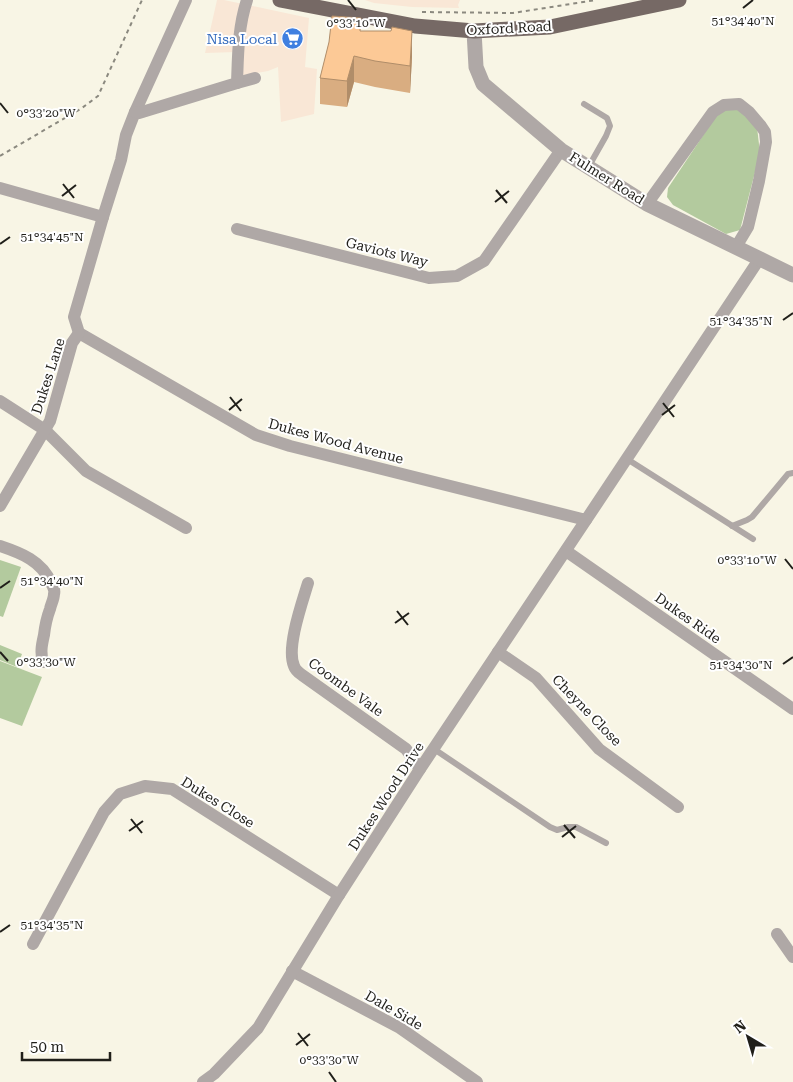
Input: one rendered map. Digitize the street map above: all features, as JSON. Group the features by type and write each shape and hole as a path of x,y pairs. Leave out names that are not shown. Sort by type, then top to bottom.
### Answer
{"main road":[{"name":"Oxford Road","path":"280,0 311,3 415,26 474,31 550,27 679,0"}],"street":[{"path":"79,333 74,317 121,160 126,135 186,0"},
{"path":"236,83 239,35 246,0"},
{"name":"Fulmer Road","path":"474,31 476,67 483,84 561,150 647,204 793,275"},
{"path":"135,112 139,113 255,78"},
{"path":"647,204 713,112 724,105 739,104 761,126 765,132 766,142 748,227 736,247"},
{"name":"Gaviots Way","path":"237,229 428,278 457,276 484,261 561,150"},
{"path":"0,188 103,217"},
{"path":"586,520 760,258"},
{"name":"Dukes Lane","path":"0,506 50,421 72,344 79,333"},
{"name":"Dukes Wood Avenue","path":"79,333 256,435 290,446 586,520"},
{"path":"0,402 45,430 86,471 186,528"},
{"name":"Dukes Wood Drive","path":"204,1082 258,1028 292,970 420,768 586,520"},
{"path":"0,546 34,561 47,574 52,583 55,592 46,623 41,654 42,662"},
{"name":"Dukes Ride","path":"566,551 793,709"},
{"name":"Coombe Vale","path":"308,583 293,640 292,654 294,667 302,675 406,749 420,768"},
{"name":"Cheyne Close","path":"498,652 536,678 600,749 678,807"},
{"name":"Dukes Close","path":"33,944 104,812 120,794 145,786 172,789 339,895"},
{"path":"777,934 793,957"},
{"name":"Dale Side","path":"292,970 400,1028 477,1082"}],"lane":[{"path":"584,104 607,118 610,126 588,168"},
{"path":"627,459 753,539"},
{"path":"732,526 752,517 788,474 793,473"},
{"path":"434,749 550,827 557,830 576,827 606,843"}],"path":[{"path":"0,156 82,108 98,96 142,0"},
{"path":"418,12 513,13 596,0"}],"shaded area":[{"path":"217,0 309,18 305,67 317,69 314,114 281,122 278,67 268,71 233,77 236,52 205,53"},
{"path":"365,0 460,0 459,8 412,7 374,3"}],"green space":[{"path":"729,108 742,110 757,127 760,153 740,230 726,234 673,205 667,197 668,188 718,113"},
{"path":"0,560 21,567 3,617 0,616"},
{"path":"0,645 22,654 17,667 0,660"},
{"path":"0,661 42,677 22,726 0,718"}],"building":[{"path":"332,16 361,18 360,31 391,31 392,27 412,31 410,66 354,56 347,81 320,78 329,42"}],"place":[{"name":"Nisa Local","path":"293,39"}]}
